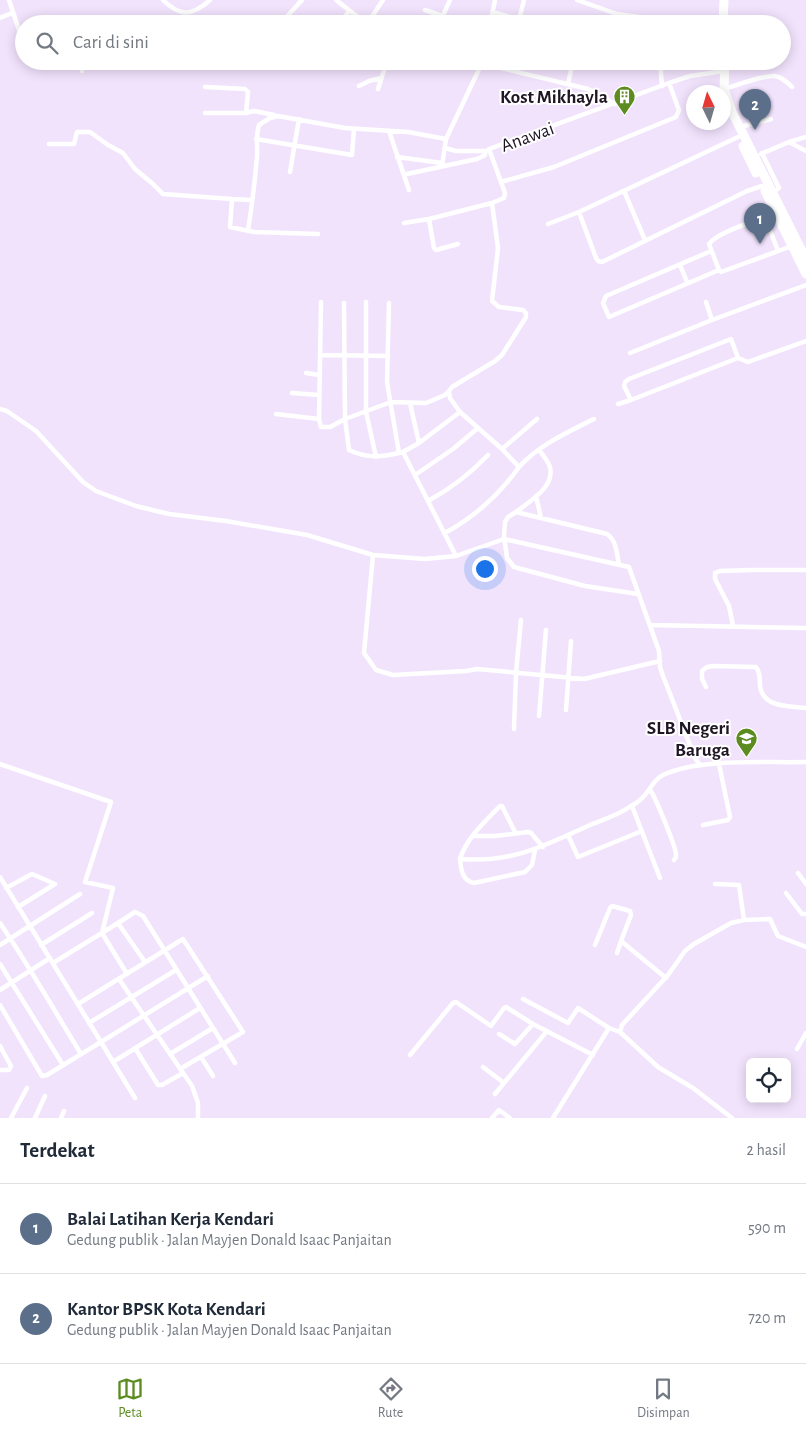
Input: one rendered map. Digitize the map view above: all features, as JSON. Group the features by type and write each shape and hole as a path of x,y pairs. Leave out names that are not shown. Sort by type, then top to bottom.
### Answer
{"highway":[{"path":"723,15 724,0"},
{"path":"729,15 730,0"},
{"path":"722,85 723,70"},
{"path":"731,114 762,186 792,246 805,267"},
{"path":"731,120 738,132 758,155 805,267"}],"street":[{"path":"8,0 15,20"},
{"path":"163,0 180,12 195,12 208,1"},
{"path":"288,15 302,0"},
{"path":"336,0 355,15"},
{"path":"373,15 382,0"},
{"path":"443,15 450,0"},
{"path":"495,0 492,15 496,13 503,15"},
{"path":"521,15 524,0"},
{"path":"577,0 622,15"},
{"path":"425,10 440,15"},
{"path":"346,15 349,11"},
{"path":"0,18 12,13"},
{"path":"378,89 384,70"},
{"path":"442,165 446,139 476,70"},
{"path":"512,70 594,91 616,104"},
{"path":"568,84 571,70"},
{"path":"661,70 662,86"},
{"name":"Anawai","path":"492,203 505,196 487,151 669,83 715,70"},
{"path":"731,88 776,76 785,80 792,87"},
{"path":"359,86 382,78"},
{"path":"501,182 554,167 676,117 679,110 669,83"},
{"path":"206,87 245,89 248,92 246,113"},
{"path":"205,113 246,113 254,111 354,129 429,134 446,139"},
{"path":"248,230 257,154 256,139 258,125 278,116"},
{"path":"290,172 299,119"},
{"path":"548,224 624,191 738,132 771,120"},
{"path":"256,139 352,155 354,129"},
{"path":"389,131 409,190"},
{"path":"49,144 74,144 77,132 90,132 123,153 135,169 163,194 252,200"},
{"path":"758,155 806,137"},
{"path":"789,142 806,151"},
{"path":"445,148 456,151 487,151"},
{"path":"407,174 476,159 485,155 487,151"},
{"path":"397,157 442,165"},
{"path":"578,212 598,261 602,262 747,191 762,186"},
{"path":"624,191 645,240"},
{"path":"232,199 230,227 248,230 318,234"},
{"path":"321,302 318,419 321,427 330,427 345,419 391,402 426,403 445,395 452,387 502,355 526,317 526,312 499,307 493,303 498,248 492,203 429,219 404,223"},
{"path":"719,270 709,244 712,240 765,217 778,252"},
{"path":"429,219 434,248 436,250 458,244"},
{"path":"711,251 606,296 603,303 609,316 687,282 719,270 723,272 792,246"},
{"path":"680,265 687,282"},
{"path":"630,353 806,285"},
{"path":"366,302 366,412 376,457"},
{"path":"706,302 712,320"},
{"path":"344,303 345,419 349,450 359,455 376,457 401,453 419,443 460,412"},
{"path":"389,303 386,382 401,453 415,475 456,556"},
{"path":"631,400 624,386 625,382 699,351 731,339 738,358"},
{"path":"618,404 738,358 748,362 806,341"},
{"path":"320,355 388,356"},
{"path":"306,373 320,375"},
{"path":"449,391 451,401 460,412 502,449 519,468"},
{"path":"292,393 319,395"},
{"path":"410,403 419,443"},
{"path":"0,409 8,411 36,431 83,482 96,491 160,513 251,524 307,535 373,555 425,559 456,556 504,539 629,567 659,651 663,676 695,758 700,765"},
{"path":"276,414 318,419"},
{"path":"502,449 537,418"},
{"path":"445,533 462,524 480,510 510,480 526,460 539,450 560,436 594,419"},
{"path":"415,475 460,444 478,428"},
{"path":"539,450 550,465 551,474 548,484 536,496 508,517 505,522 504,539 507,558 514,567 585,586 638,594"},
{"path":"428,501 452,488 473,471 488,455"},
{"path":"536,496 541,518"},
{"path":"516,512 610,536 614,543 619,565"},
{"path":"373,555 364,652 376,670 393,675 477,669 588,679 660,661"},
{"path":"733,626 729,606 715,579 715,573 718,571 806,570"},
{"path":"514,729 516,673 521,620"},
{"path":"650,625 806,628"},
{"path":"540,716 546,630"},
{"path":"566,710 571,641"},
{"path":"706,687 702,671 707,667 756,667 759,670 761,692 765,699 777,704 806,708"},
{"path":"460,859 499,858 543,847 632,806 650,790 654,782 662,775 700,765 806,762"},
{"path":"0,764 111,802 85,882 113,888 102,933 128,974"},
{"path":"704,825 728,820 730,817 720,764"},
{"path":"650,790 657,801 676,855 674,860"},
{"path":"516,834 502,806 496,810 465,847 460,859 463,877 470,883 474,883 525,872 532,865 535,850"},
{"path":"632,806 660,878"},
{"path":"568,835 578,857 642,831"},
{"path":"473,836 530,832 543,847"},
{"path":"798,873 806,884"},
{"path":"6,888 32,874 55,884 18,907"},
{"path":"0,877 135,1098"},
{"path":"715,884 739,885 744,920"},
{"path":"786,893 802,914 806,914"},
{"path":"0,945 80,894"},
{"path":"595,945 612,906 630,911 631,915 617,953"},
{"path":"53,963 132,913 138,912 143,916 235,1064"},
{"path":"42,945 92,913"},
{"path":"620,1032 620,1028 625,1020 666,978 688,948 724,926 744,920 770,919 778,936 806,947"},
{"path":"0,923 32,970 82,1054"},
{"path":"118,923 145,962"},
{"path":"78,1004 183,939 243,1032 201,1057 162,1085 158,1085 136,1048"},
{"path":"621,941 666,978"},
{"path":"0,990 50,958"},
{"path":"0,964 63,1065"},
{"path":"89,1023 176,970"},
{"path":"0,1005 42,1076 82,1054 208,976"},
{"path":"119,979 197,1096 198,1118"},
{"path":"523,999 568,1023 578,1008 609,1028 620,1032 658,1067 694,1088 732,1118"},
{"path":"410,1055 454,1002 456,1002 491,1026 504,1008 506,1008 593,1055"},
{"path":"113,1062 200,1008"},
{"path":"499,1034 515,1044 533,1024"},
{"path":"170,1054 213,1028"},
{"path":"553,1118 609,1028"},
{"path":"495,1094 548,1031"},
{"path":"797,1049 806,1033"},
{"path":"0,1046 11,1066 9,1070 0,1070"},
{"path":"201,1057 213,1076"},
{"path":"483,1067 504,1083"},
{"path":"11,1118 27,1088"},
{"path":"35,1118 45,1096"},
{"path":"492,1118 499,1110 510,1118"},
{"path":"61,1118 64,1111"}],"place":[{"name":"Kost Mikhayla","path":"624,115"},
{"name":"Kantor BPSK Kota Kendari","path":"755,130"},
{"name":"Balai Latihan Kerja Kendari","path":"760,244"},
{"name":"SLB Negeri Baruga","path":"746,757"}]}
